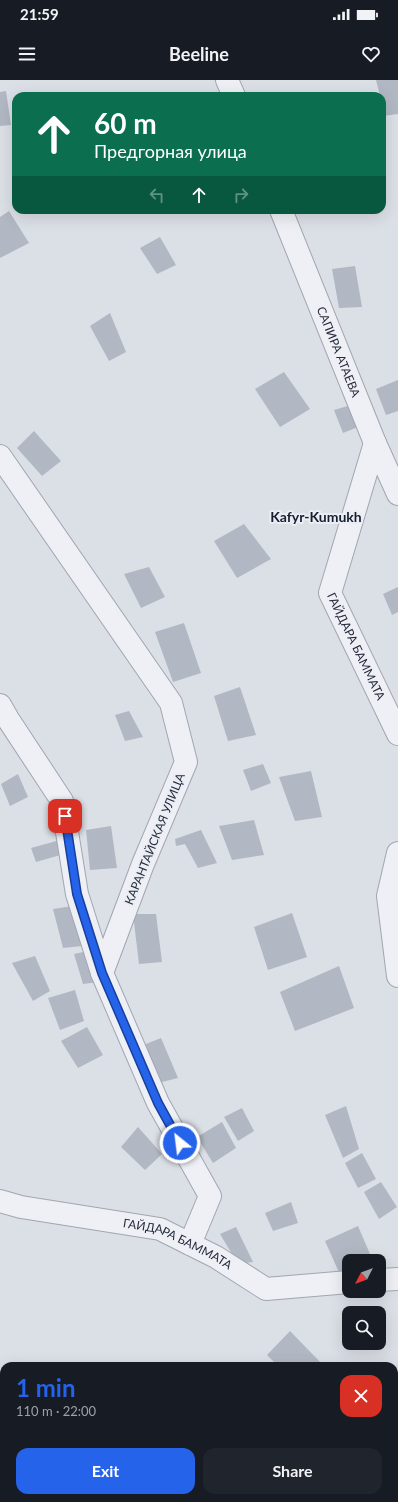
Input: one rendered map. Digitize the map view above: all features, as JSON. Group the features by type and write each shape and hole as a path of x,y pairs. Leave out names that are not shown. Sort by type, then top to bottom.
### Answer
{"street":[{"path":"228,80 232,92"},
{"name":"САПИРА АТАЕВА","path":"283,214 375,442 398,494"},
{"name":"ГАЙДАРА БАММАТА","path":"375,442 330,593 398,734"},
{"name":"КАРАНТАЙСКАЯ УЛИЦА","path":"0,456 171,703 186,762 143,864 102,973"},
{"path":"0,705 62,801 77,894 102,973 158,1103 210,1196 190,1244"},
{"path":"398,853 388,896 398,976"},
{"name":"ГАЙДАРА БАММАТА","path":"0,1201 21,1207 160,1229 216,1257 266,1289 342,1283"},
{"path":"386,1280 398,1279"}],"building":[{"path":"376,80 398,80 398,114 386,116 386,92 379,92"},
{"path":"6,91 11,125 0,126 0,92"},
{"path":"9,211 29,243 0,258 0,217"},
{"path":"160,237 176,265 157,274 140,248"},
{"path":"355,266 362,307 339,308 332,269"},
{"path":"110,313 126,352 109,361 90,326"},
{"path":"284,372 310,409 280,427 255,389"},
{"path":"398,380 398,411 386,415 376,389"},
{"path":"351,405 358,427 343,433 334,410"},
{"path":"34,431 61,461 42,476 17,448"},
{"path":"244,524 271,559 237,578 214,541"},
{"path":"149,567 165,597 141,608 124,574"},
{"path":"398,587 398,612 392,615 383,594"},
{"path":"184,623 201,673 173,682 155,632"},
{"path":"240,687 256,735 228,741 214,696"},
{"path":"129,711 143,737 125,741 115,715"},
{"path":"263,764 271,783 251,791 243,770"},
{"path":"311,771 322,817 295,821 279,777"},
{"path":"18,774 28,797 10,806 1,784"},
{"path":"254,820 264,855 232,860 219,826"},
{"path":"111,826 117,868 90,870 86,830"},
{"path":"201,830 217,863 198,868 185,844 176,846 175,839"},
{"path":"60,840 64,854 36,862 31,848"},
{"path":"73,906 82,946 63,948 53,909"},
{"path":"292,913 307,957 268,970 254,927"},
{"path":"133,914 156,914 162,962 139,964"},
{"path":"88,951 99,982 83,984 74,954"},
{"path":"35,956 50,991 33,1001 12,963"},
{"path":"339,966 354,1008 295,1031 280,992"},
{"path":"75,990 84,1021 60,1030 48,998"},
{"path":"87,1027 103,1055 78,1068 61,1041"},
{"path":"161,1038 178,1078 158,1083 141,1046"},
{"path":"346,1106 359,1149 343,1158 325,1115"},
{"path":"242,1108 254,1131 238,1141 224,1117"},
{"path":"222,1122 236,1148 213,1163 197,1137"},
{"path":"138,1127 162,1154 145,1170 121,1147"},
{"path":"362,1153 376,1179 358,1188 345,1163"},
{"path":"381,1182 397,1207 379,1219 364,1192"},
{"path":"291,1202 298,1223 273,1231 265,1213"},
{"path":"358,1226 370,1254 342,1254 342,1279 325,1241"},
{"path":"236,1227 253,1262 238,1264 220,1234"},
{"path":"290,1331 320,1362 274,1362 267,1355"}],"district":[{"name":"Kafyr-Kumukh","path":"316,517"}],"route":[{"path":"65,816 77,894 102,973 158,1103 180,1143"}]}
